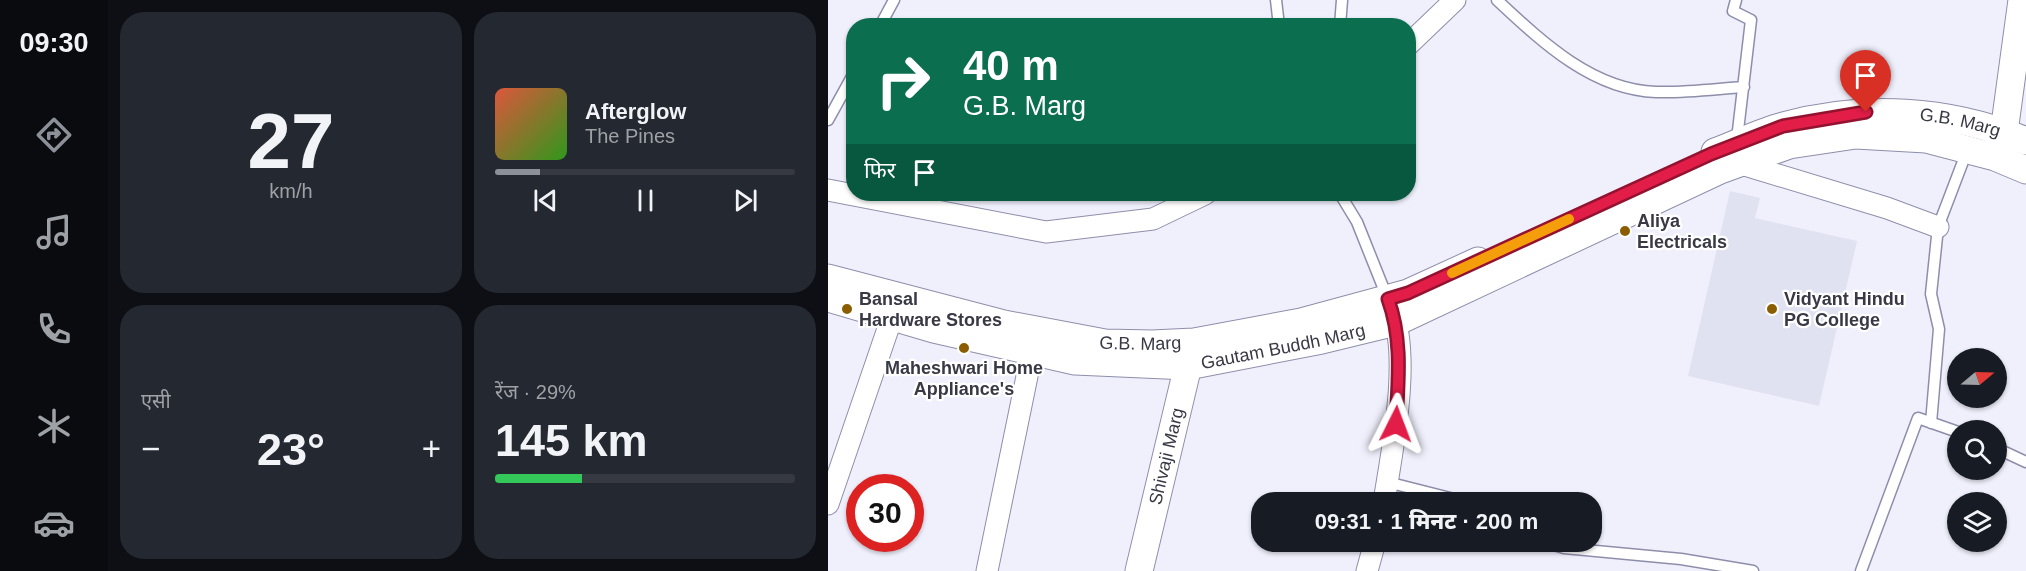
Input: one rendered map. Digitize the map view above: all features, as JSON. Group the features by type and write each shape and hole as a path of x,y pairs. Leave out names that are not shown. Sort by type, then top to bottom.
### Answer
{"street":[{"path":"1416,37 1455,0"},
{"path":"2022,10 2008,143 2026,170"},
{"name":"G.B. Marg","path":"828,278 1004,324 1105,343 1191,354 1302,322 1392,311 1408,293 1738,154 1783,126 1866,112 1933,115 2008,143"},
{"path":"1738,154 1856,135 1926,139 1967,150 2008,143"},
{"path":"1738,154 1938,227"},
{"path":"828,190 846,193"},
{"path":"885,201 1046,232 1153,219 1190,201"},
{"name":"Gautam Buddh Marg","path":"828,298 892,317 1075,362 1191,354"},
{"path":"1386,492 1396,424 1399,366 1392,311"},
{"path":"829,500 892,317"},
{"path":"987,571 1032,352"},
{"name":"Shivaji Marg","path":"1139,571 1191,354"},
{"path":"1367,571 1372,552"}],"lane":[{"path":"884,18 894,0"},
{"path":"1276,0 1278,18"},
{"path":"1341,18 1342,0"},
{"path":"1497,0 1554,52 1607,81 1655,92 1744,87"},
{"path":"1737,0 1733,11 1751,20 1738,154"},
{"path":"828,120 846,87"},
{"path":"1931,423 1939,330 1931,294 1938,227 1967,150"},
{"path":"1344,201 1357,222 1392,311"},
{"path":"1861,571 1918,418 1947,428"},
{"path":"2007,453 2026,462"},
{"path":"1387,482 1426,492"},
{"path":"1602,552 1681,560 1753,571"}],"shaded area":[{"name":"Vidyant Hindu PG College","path":"1730,191 1760,198 1755,218 1857,241 1819,406 1688,376"}],"slow traffic":[{"path":"1452,273 1569,219"}],"place":[{"name":"Aliya Electricals","path":"1625,231"},
{"name":"Bansal Hardware Stores","path":"847,309"},
{"name":"Vidyant Hindu PG College","path":"1772,309"},
{"name":"Maheshwari Home Appliance's","path":"964,348"}],"route":[{"path":"1396,424 1399,366 1396,322 1388,299 1408,293 1711,154 1783,126 1866,112"}]}
